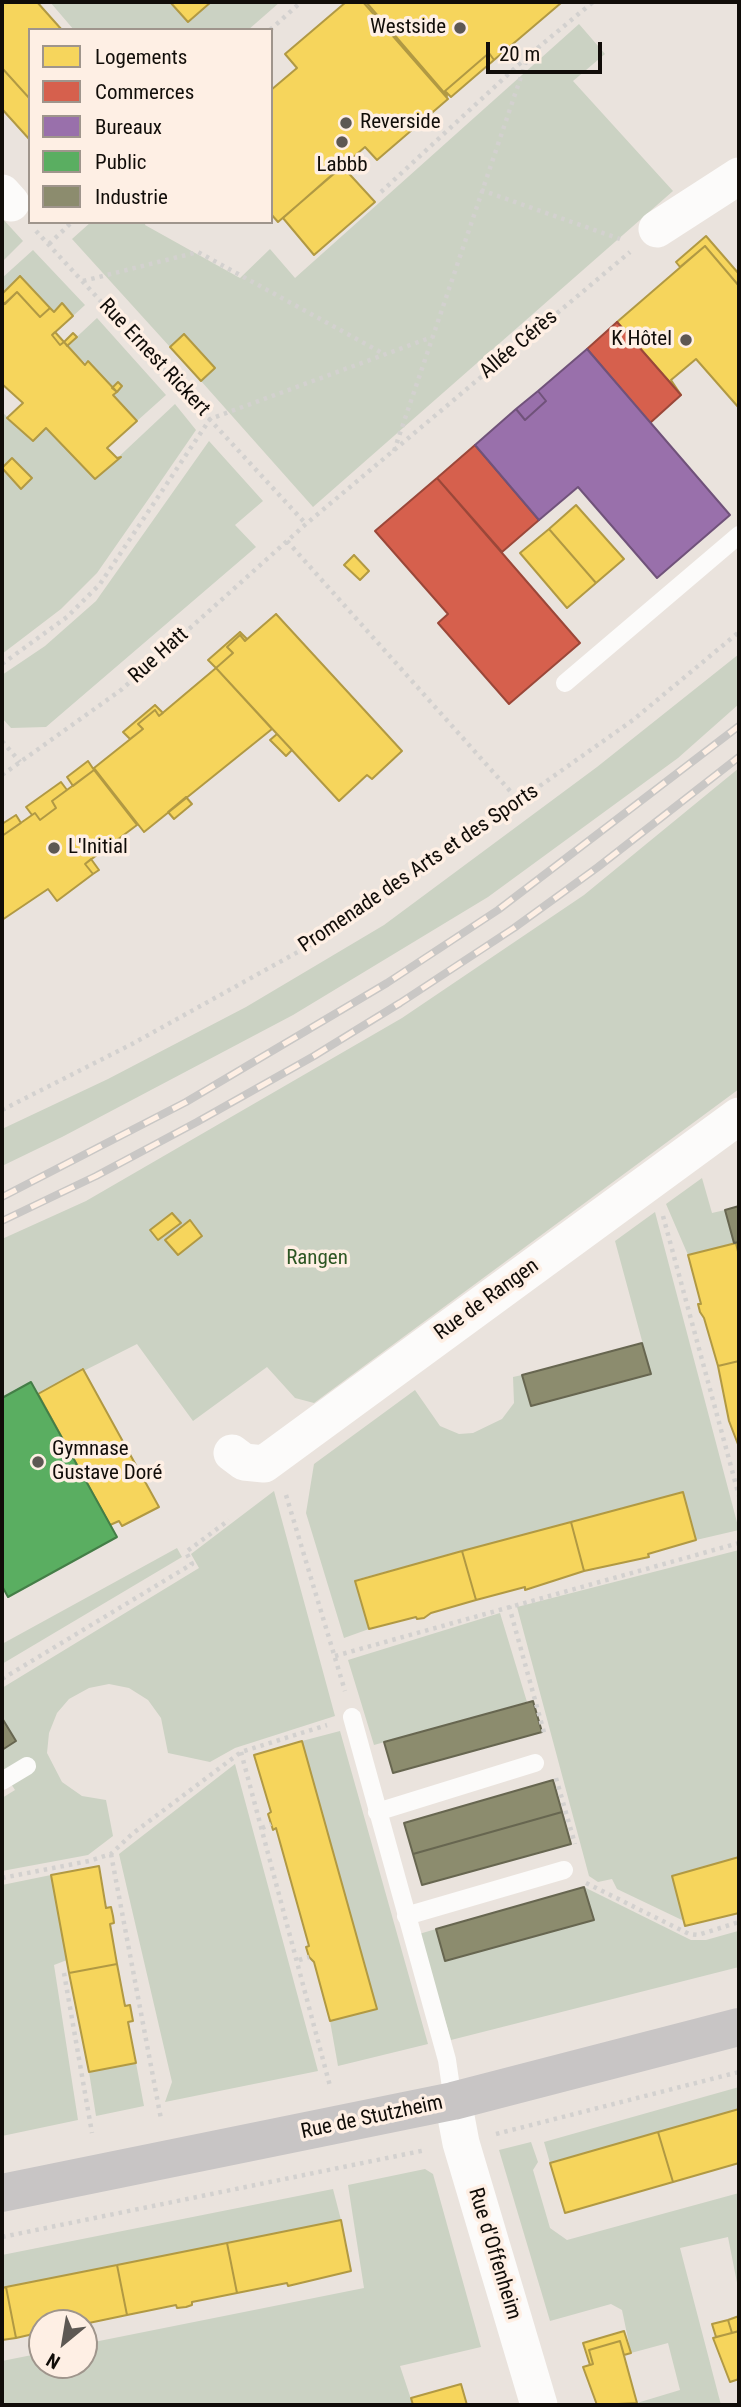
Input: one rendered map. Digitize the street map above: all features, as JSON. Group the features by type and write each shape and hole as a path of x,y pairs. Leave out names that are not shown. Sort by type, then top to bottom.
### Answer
{"street":[{"path":"647,237 736,185"},
{"name":"Rue de Rangen","path":"232,1453 244,1462 264,1464 739,1116"},
{"name":"Rue de Stutzheim","path":"2,2193 453,2101 739,2027"},
{"name":"Rue d'Offenheim","path":"453,2101 461,2143 539,2405"}],"lane":[{"path":"565,683 739,535"},
{"path":"352,1717 447,2060 453,2101"},
{"path":"377,1812 536,1763"},
{"path":"2,1781 27,1766"},
{"path":"406,1916 564,1870"}],"path":[{"path":"272,28 301,2"},
{"path":"381,192 528,56 593,2"},
{"path":"394,452 528,56"},
{"path":"481,190 647,237"},
{"name":"Rue Ernest Rickert","path":"6,198 28,222"},
{"name":"Rue Ernest Rickert","path":"30,224 306,524"},
{"path":"48,244 70,224"},
{"name":"Allée Cérès","path":"306,524 647,237"},
{"path":"83,281 198,252 385,354"},
{"path":"2,664 67,617 100,584 211,419 432,337"},
{"name":"Rue Hatt","path":"2,775 121,690 306,524"},
{"path":"287,541 519,801"},
{"name":"Promenade des Arts et des Sports","path":"2,1110 132,1044 332,933 633,720 739,632"},
{"path":"2,741 20,762"},
{"path":"660,1204 739,1496"},
{"path":"2,1878 89,1861 111,1854 132,1834 241,1752 352,1717 285,1488"},
{"path":"2,1679 192,1564 186,1552 229,1520"},
{"path":"335,1656 739,1543"},
{"path":"241,1752 331,2086"},
{"path":"261,1828 271,1824"},
{"path":"111,1854 161,2119"},
{"path":"564,1870 689,1934 698,1935 739,1922"},
{"path":"299,1960 309,1957"},
{"path":"64,1973 92,2133"},
{"path":"2,2237 461,2143 739,2072"},
{"path":"317,2089 342,2084"},
{"path":"149,2122 174,2117"},
{"path":"79,2135 103,2131"}],"green space":[{"path":"50,2 170,2 188,22 211,2 280,2 250,28 72,28"},
{"path":"579,24 605,54 573,81 673,191 313,507 201,381 215,368 184,334 170,347 72,239 89,224 145,224 240,278 270,249 295,278"},
{"path":"2,218 23,241 2,262"},
{"path":"33,250 85,305 73,316 62,304 54,312 20,277 2,294 2,278"},
{"path":"97,318 166,395 137,421 113,395 122,387 119,382 112,388 67,346"},
{"path":"175,404 196,430 152,494 97,573 61,609 2,654 2,412 33,441 46,428 95,479"},
{"path":"209,441 263,501 235,525 256,547 46,727 11,728 2,718 2,675 45,646 96,601"},
{"path":"739,654 739,704 678,758 488,897 293,1015 2,1166 2,1129 108,1079 246,1007 384,925 597,767"},
{"name":"Rangen","path":"739,768 739,1089 314,1403 295,1398 267,1367 193,1421 137,1344 38,1394 31,1382 2,1398 2,1239 86,1201 402,1018 584,895"},
{"path":"702,1178 712,1213 725,1210 734,1243 688,1255 666,1204"},
{"path":"655,1212 739,1530 696,1540 682,1492 355,1580 369,1629 344,1638 306,1513 314,1464 415,1390 440,1426 459,1434 473,1433 502,1419 514,1403 513,1377 522,1375 531,1406 651,1374 615,1241"},
{"path":"274,1491 335,1716 235,1748 210,1762 168,1753 161,1718 148,1700 129,1688 109,1684 89,1688 69,1699 57,1713 49,1733 47,1753 62,1782 82,1796 106,1800 113,1836 88,1855 2,1871 2,1798 15,1790 2,1770 2,1750 16,1741 2,1718 2,1688 199,1568 191,1554"},
{"path":"177,1548 182,1557 2,1664 2,1644"},
{"path":"739,1550 739,1857 672,1876 684,1921 617,1889 612,1879 598,1882 589,1876 517,1607"},
{"path":"500,1613 527,1702 374,1745 348,1660"},
{"path":"340,1731 428,2044 338,2066 330,2021 377,2008 302,1741"},
{"path":"235,1764 318,2071 165,2102 172,2082 119,1854"},
{"path":"51,1875 67,1960 54,1965 78,2120 2,2136 2,1885"},
{"path":"584,1887 691,1940 706,1940 738,1931 739,1967 451,2040 419,1934 436,1929 445,1961 593,1920"},
{"path":"136,2063 144,2106 96,2116 89,2072"},
{"path":"739,2087 739,2109 550,2163 544,2142"},
{"path":"531,2142 538,2162 533,2170 550,2228 567,2240 739,2193 739,2293 728,2237 680,2248 721,2405 638,2405 637,2403 680,2390 668,2343 631,2353 622,2310 611,2304 550,2321 499,2150"},
{"path":"425,2169 433,2174 481,2347 400,2366 413,2405 2,2405 2,2361 28,2356 28,2379 98,2379 98,2341 364,2288 348,2185"},
{"path":"333,2189 341,2220 2,2288 2,2255"}],"building: Logements":[{"path":"2,2 37,2 60,28 28,28 28,97 2,68"},
{"path":"170,2 211,2 188,22"},
{"name":"Reverside","path":"346,2 363,2 448,99 377,160 365,147 278,222 273,216 273,88 297,68 285,54"},
{"name":"Westside","path":"366,2 561,3 494,60 489,53 445,91 447,96"},
{"path":"489,53 494,60 451,97 445,91"},
{"path":"2,68 28,97 28,138 2,109"},
{"path":"342,166 375,202 314,255 283,218"},
{"path":"706,236 739,274 739,286 705,246 680,267 676,262"},
{"name":"K Hôtel","path":"705,246 739,286 739,408 696,359 671,380 681,395 617,322"},
{"path":"20,276 50,308 40,317 17,292 5,304 2,301 2,294"},
{"path":"17,292 40,317 50,308 54,312 63,304 73,316 52,335 60,345 64,342 85,365 88,361 117,392 113,395 137,421 107,448 117,458 121,457 95,479 46,428 33,441 7,418 23,403 2,384 2,306"},
{"path":"55,332 64,342 60,345 52,335"},
{"path":"73,333 77,337 67,346 64,342"},
{"path":"184,334 215,368 201,381 170,347"},
{"path":"118,382 122,386 117,392 112,388"},
{"path":"12,458 32,478 21,489 2,468"},
{"path":"576,505 624,559 596,583 549,529"},
{"path":"549,529 596,583 567,608 520,553"},
{"path":"354,555 369,571 360,580 344,565"},
{"path":"276,614 402,751 372,779 367,775 339,801 216,668 233,653 227,647 240,635 245,641"},
{"path":"240,632 247,639 245,641 240,635 227,647 233,653 216,668 208,660"},
{"path":"216,668 272,729 144,832 94,768 143,729 138,724 155,710 159,716"},
{"path":"155,705 163,713 159,716 155,710 138,724 143,729 130,739 123,732"},
{"path":"277,734 292,750 286,756 270,740"},
{"path":"88,761 94,770 73,786 67,777"},
{"name":"L'Initial","path":"94,770 137,825 85,864 93,874 57,901 48,889 2,920 2,836 35,813 40,820 56,808 52,801"},
{"path":"61,782 67,790 52,801 56,808 40,820 35,813 32,815 26,807"},
{"path":"186,797 192,804 174,819 168,812"},
{"path":"16,815 21,823 2,836 2,824"},
{"path":"91,859 99,870 93,874 85,864"},
{"path":"172,1213 181,1223 158,1240 150,1230"},
{"path":"190,1220 202,1236 178,1255 165,1240"},
{"path":"736,1243 739,1256 739,1361 718,1366 700,1312 698,1304 701,1304 688,1255"},
{"path":"739,1361 739,1447 729,1421 718,1366"},
{"path":"83,1369 159,1507 122,1526 119,1521 110,1525 38,1394"},
{"path":"683,1492 696,1540 648,1554 649,1557 584,1571 571,1522"},
{"path":"571,1522 584,1571 525,1590 525,1587 476,1600 462,1551"},
{"path":"462,1551 476,1600 431,1613 424,1618 416,1617 369,1629 355,1581"},
{"path":"302,1741 377,2009 330,2021 314,1962 306,1947 309,1946 276,1828 273,1830 268,1814 271,1812 254,1755"},
{"path":"739,1857 739,1913 685,1926 672,1876"},
{"path":"99,1866 106,1908 111,1907 113,1916 114,1923 110,1924 117,1964 69,1973 51,1875"},
{"path":"117,1964 125,2006 130,2005 133,2021 128,2022 136,2063 89,2072 69,1973"},
{"path":"739,2109 739,2163 673,2182 658,2132"},
{"path":"658,2132 673,2182 565,2213 550,2163"},
{"path":"341,2220 351,2271 288,2286 287,2283 237,2293 227,2243"},
{"path":"227,2243 237,2293 192,2302 192,2305 186,2307 177,2308 176,2305 127,2315 117,2265"},
{"path":"117,2265 127,2315 98,2321 98,2309 28,2309 28,2335 16,2338 6,2287"},
{"path":"6,2287 16,2338 2,2340 2,2288"},
{"path":"739,2316 739,2331 732,2333 728,2320"},
{"path":"728,2320 732,2333 716,2337 712,2324"},
{"path":"624,2331 631,2353 624,2355 620,2341 589,2350 593,2364 590,2365 583,2343"},
{"path":"739,2331 739,2379 730,2382 713,2338"},
{"path":"620,2341 637,2403 597,2405 583,2367 593,2364 589,2350"},
{"path":"461,2384 467,2405 413,2405 411,2398"}],"building: Commerces":[{"path":"617,322 681,395 650,423 587,349"},
{"path":"475,445 539,520 502,552 437,478"},
{"path":"437,478 580,643 509,704 438,623 448,614 375,531"}],"building: Bureaux":[{"path":"587,349 730,515 657,578 578,487 539,520 475,445 516,409 525,420 546,401 538,391"},
{"path":"538,391 546,401 525,420 516,409"}],"building: Public":[{"name":"Gymnase Gustave Doré","path":"31,1382 117,1537 8,1597 2,1586 2,1398"}],"building: Industrie":[{"path":"739,1206 739,1242 734,1243 725,1210"},
{"path":"642,1343 651,1374 531,1406 522,1375"},
{"path":"533,1701 542,1732 393,1773 384,1742"},
{"path":"2,1718 16,1741 2,1750"},
{"path":"553,1780 562,1812 413,1854 404,1823"},
{"path":"562,1812 571,1844 422,1885 413,1854"},
{"path":"584,1887 594,1920 445,1961 436,1929"}],"railway":[{"path":"2,1197 186,1102 387,983 498,910 739,726"},
{"path":"2,1221 96,1176 197,1122 314,1056 400,1003 514,928 598,867 739,757"}],"place":[{"name":"Westside","path":"460,28"},
{"name":"Reverside","path":"346,123"},
{"name":"Labbb","path":"342,142"},
{"name":"K Hôtel","path":"686,340"},
{"name":"L'Initial","path":"54,848"},
{"name":"Gymnase Gustave Doré","path":"38,1462"}]}
